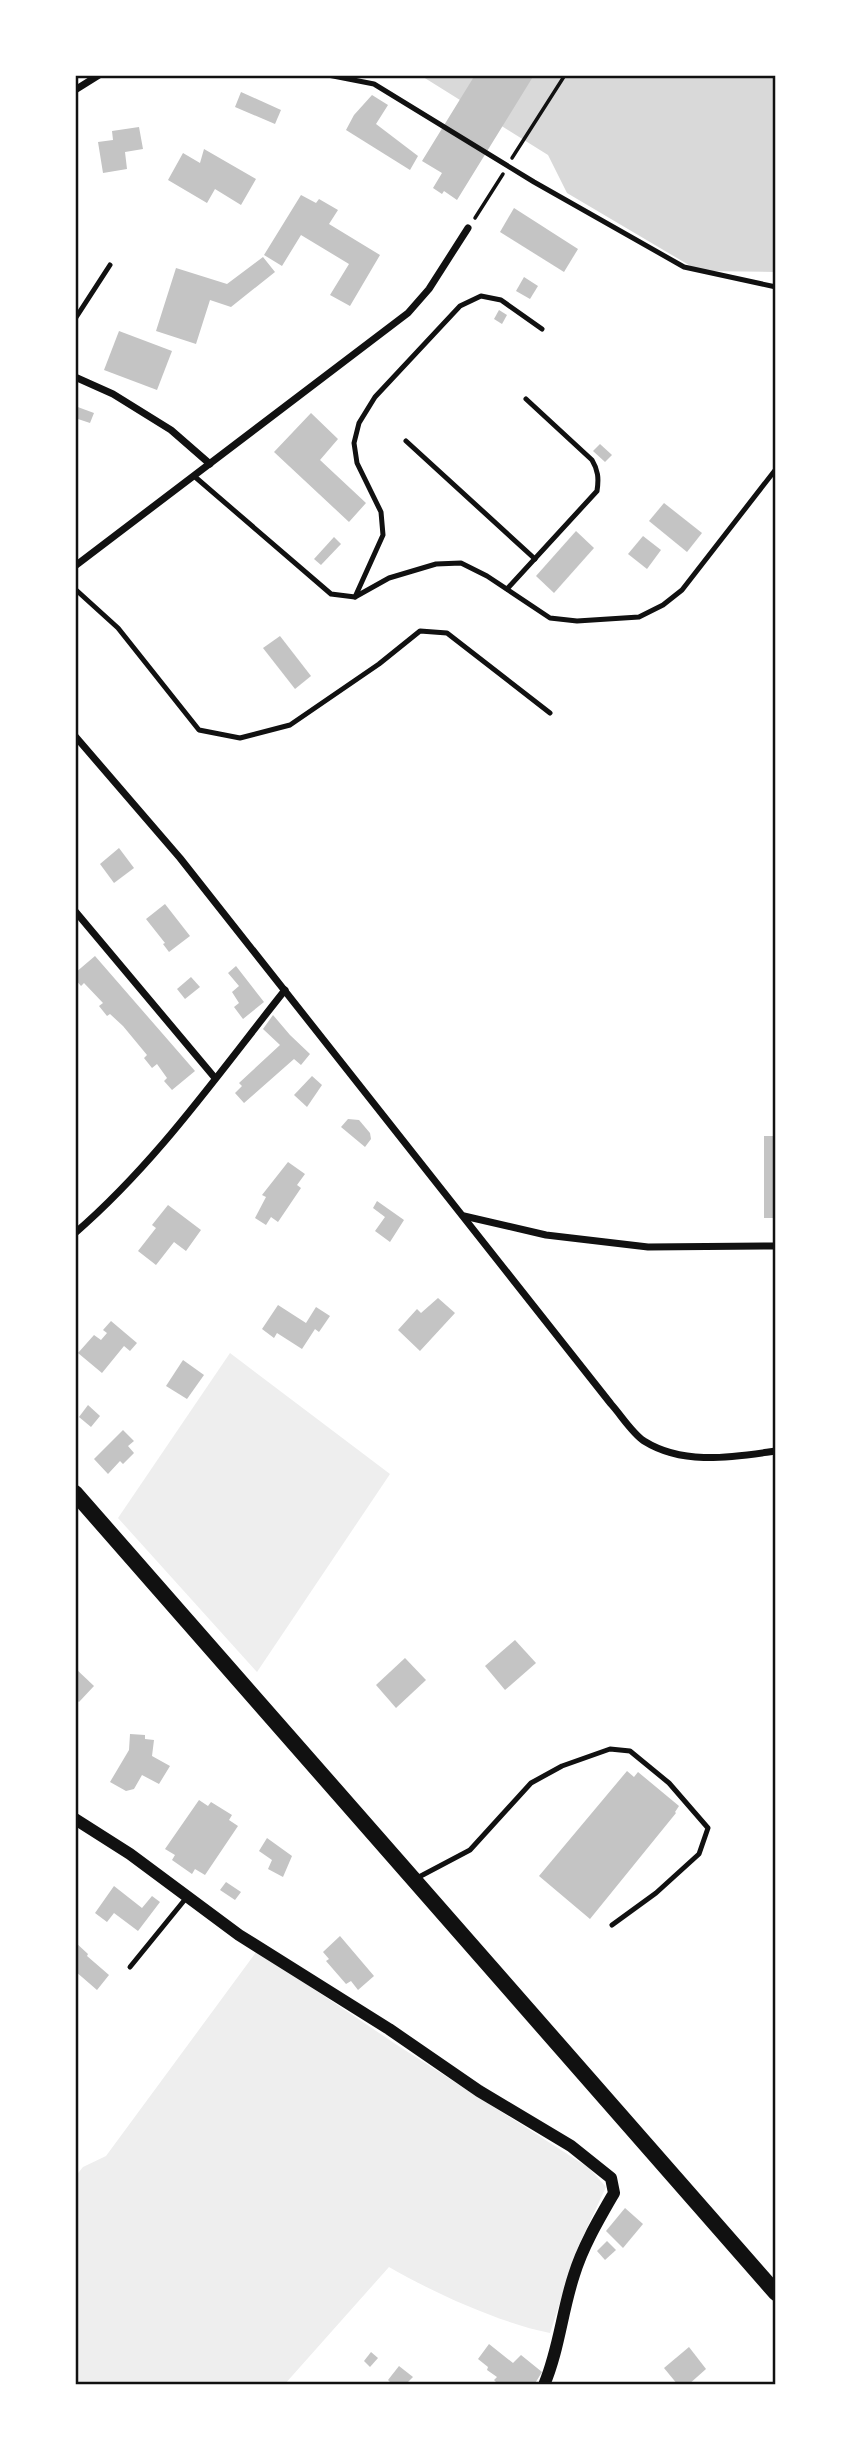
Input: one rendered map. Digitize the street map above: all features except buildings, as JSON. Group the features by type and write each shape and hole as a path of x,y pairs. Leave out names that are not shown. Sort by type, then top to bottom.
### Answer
{"main road":[{"path":"75,1493 776,2293"}],"street":[{"path":"75,90 99,75"},
{"path":"75,566 408,313 429,289 468,228"},
{"path":"75,377 113,394 171,430 210,464"},
{"path":"75,736 180,858 611,1404 643,1440 686,1458 776,1451"},
{"path":"75,911 215,1078"},
{"path":"75,1233 134,1177 167,1140 285,990"},
{"path":"463,1216 546,1235 648,1247 776,1245"},
{"path":"75,1819 130,1854 239,1935 389,2029 479,2091 571,2146 611,2178 614,2193 587,2241 573,2275 544,2385"}],"lane":[{"path":"328,75 374,84 546,189 684,267 776,286"},
{"path":"75,319 110,265"},
{"path":"355,597 383,536 381,512 357,463 354,443 359,423 375,397 460,306 481,296 501,300 542,328"},
{"path":"508,589 597,491 598,470 592,460 526,399"},
{"path":"406,441 536,559"},
{"path":"194,476 331,594 355,597 389,578 436,564 461,563 487,576 550,618 577,621 639,617 663,605 682,590 776,469"},
{"path":"75,589 118,628 200,730 240,738 290,725 379,664 420,631 447,633 550,713"},
{"path":"414,1879 470,1850 531,1783 562,1766 610,1749 630,1751 669,1783 708,1828 699,1854 656,1893 612,1925"},
{"path":"130,1967 187,1897"}],"path":[{"path":"468,228 565,75"}],"shaded area":[{"path":"420,75 776,75 776,272 699,271 567,193 548,155"},
{"path":"230,1353 390,1474 257,1672 118,1518"},
{"path":"257,1951 589,2168 606,2187 578,2247 550,2333 468,2306 389,2267 284,2385 75,2385 75,2177 83,2167 106,2156"}]}
